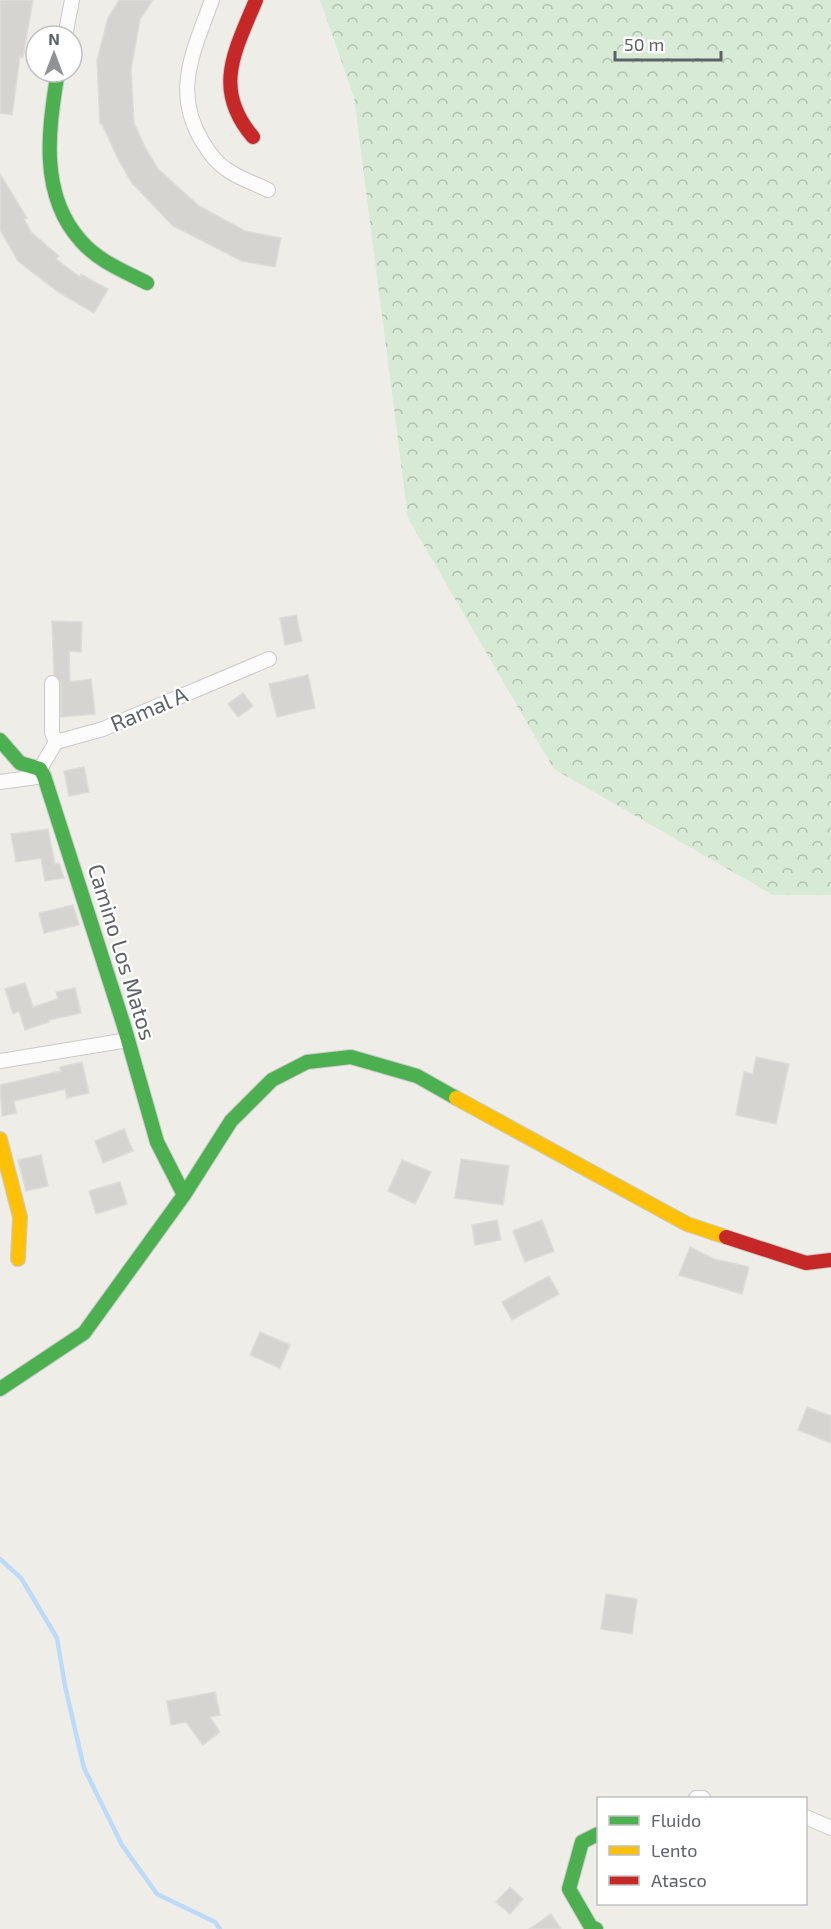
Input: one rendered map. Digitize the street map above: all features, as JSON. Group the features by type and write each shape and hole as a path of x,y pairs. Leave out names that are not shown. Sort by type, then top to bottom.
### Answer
{"street":[{"path":"67,24 72,0"},
{"path":"212,0 189,63 186,93 192,125 207,151 225,169 268,190"},
{"path":"253,137 238,123 230,102 229,82 231,62 255,0"},
{"path":"56,84 49,123 48,149 51,181 62,210 75,234 100,258 147,283"},
{"name":"Ramal A","path":"56,742 104,729 269,659"},
{"path":"42,772 56,742 52,733 52,683"},
{"path":"0,740 20,763 42,772"},
{"path":"0,782 42,772"},
{"name":"Camino Los Matos","path":"42,772 128,1040 156,1142 184,1195"},
{"path":"0,1061 128,1040"},
{"path":"0,1389 84,1333 184,1195 231,1121 272,1080 307,1062 351,1057 417,1077 687,1224 806,1263 831,1260"},
{"path":"0,1139 20,1217 18,1259"},
{"path":"807,1817 831,1828"},
{"path":"596,1929 591,1927 569,1889 582,1842 597,1834"}],"green space":[{"path":"320,0 831,0 831,895 773,895 554,769 408,518 354,97"}],"building":[{"path":"0,0 33,0 29,24 24,24 24,51 23,57 20,56 12,115 0,113"},
{"path":"119,0 153,0 140,19 131,70 134,123 145,147 158,169 199,206 245,231 281,238 275,267 242,261 173,226 132,183 100,124 97,60 108,18"},
{"path":"0,174 27,218 24,219 31,232 59,256 56,259 80,277 81,274 108,289 94,313 58,292 18,261 0,230"},
{"path":"296,615 302,641 285,645 280,618"},
{"path":"52,621 82,622 81,652 69,651 70,682 91,679 95,714 61,717 61,683 54,675"},
{"path":"308,675 315,708 277,717 269,684"},
{"path":"243,693 253,706 238,717 228,704"},
{"path":"84,767 89,792 69,796 64,771"},
{"path":"48,829 55,864 59,863 64,878 45,881 41,858 16,862 11,834"},
{"path":"73,905 79,925 44,933 39,913"},
{"path":"25,983 33,1007 58,999 56,992 75,988 81,1013 49,1020 49,1022 25,1030 19,1011 13,1014 5,989"},
{"path":"756,1057 789,1064 776,1124 736,1115 744,1072 753,1074"},
{"path":"82,1062 89,1093 67,1098 65,1089 14,1101 16,1113 2,1116 0,1085 61,1071 60,1067"},
{"path":"124,1129 133,1151 103,1163 95,1141"},
{"path":"41,1155 48,1186 26,1191 18,1160"},
{"path":"461,1159 509,1166 503,1205 455,1198"},
{"path":"402,1160 431,1172 415,1204 388,1191"},
{"path":"120,1182 127,1204 96,1214 89,1191"},
{"path":"497,1220 501,1240 475,1245 472,1225"},
{"path":"542,1220 554,1251 525,1262 513,1231"},
{"path":"690,1247 714,1259 749,1267 742,1294 679,1275"},
{"path":"549,1276 559,1294 512,1320 502,1302"},
{"path":"260,1332 290,1345 280,1368 250,1355"},
{"path":"807,1407 831,1416 831,1443 798,1430"},
{"path":"606,1594 637,1599 632,1634 601,1629"},
{"path":"215,1692 220,1715 210,1717 220,1732 203,1745 186,1722 171,1725 167,1701"},
{"path":"510,1887 523,1899 510,1914 496,1902"},
{"path":"551,1914 561,1929 529,1929"}],"waterway":[{"path":"0,1559 21,1578 57,1638 65,1686 84,1768 122,1845 157,1894 215,1922 220,1929"}],"traffic: fast":[{"path":"56,84 51,116 50,160 58,203 68,223 88,248 112,265 147,283"},
{"path":"0,740 20,763 40,769 44,776 124,1026 157,1142 184,1195"},
{"path":"0,1389 84,1333 184,1195 231,1121 272,1080 307,1062 351,1057 417,1076 456,1098"},
{"path":"596,1929 591,1927 569,1889 582,1842 597,1834"}],"traffic: slow":[{"path":"456,1098 687,1224 726,1237"},
{"path":"0,1139 20,1217 18,1259"}],"traffic: jam":[{"path":"253,137 240,119 233,103 230,86 235,53 256,0"},
{"path":"726,1237 806,1263 831,1260"}]}
